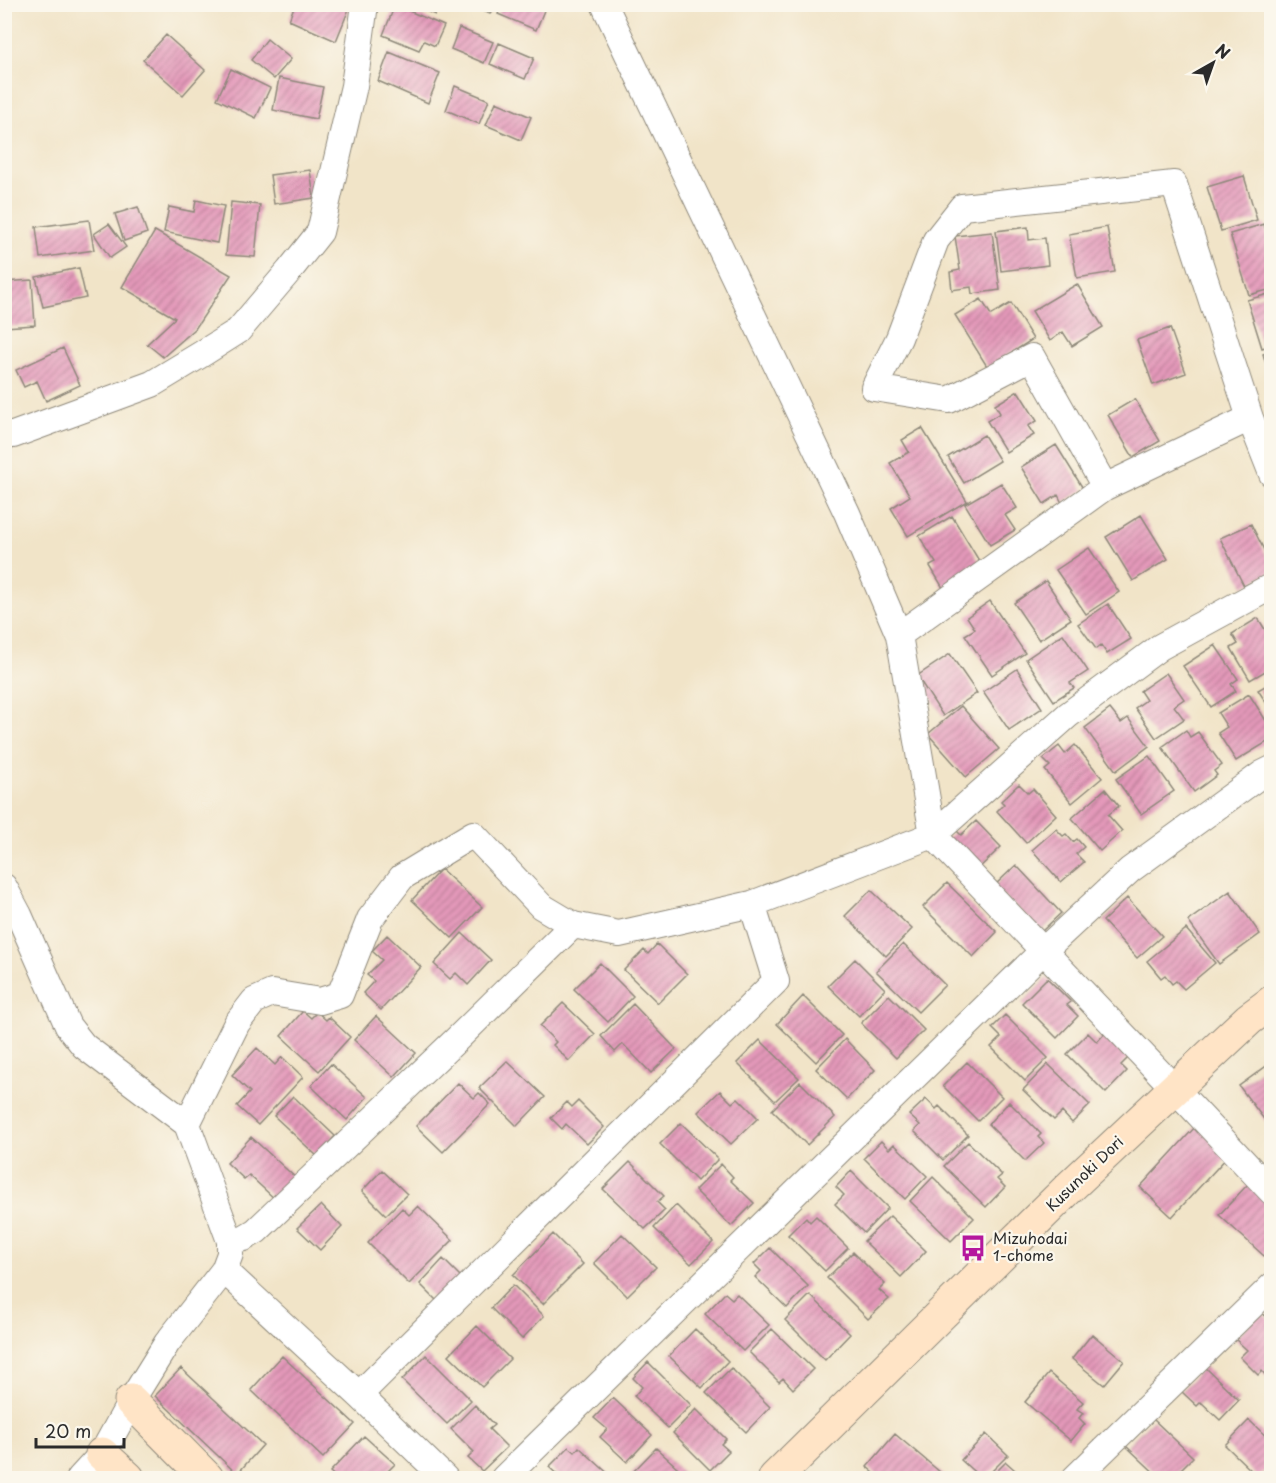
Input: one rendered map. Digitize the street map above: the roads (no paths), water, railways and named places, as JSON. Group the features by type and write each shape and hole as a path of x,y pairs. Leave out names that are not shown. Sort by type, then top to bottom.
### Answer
{"street":[{"path":"4,435 13,435 152,384 238,331 289,271 320,232 354,86 365,4"},
{"path":"604,4 847,513 899,635 933,835 1272,1192"},
{"path":"1106,487 1032,357 950,400 874,388 899,338 936,240 962,207 1174,183 1250,418 1272,474"},
{"path":"899,635 1106,487 1250,418"},
{"path":"187,1124 237,1023 254,1001 272,993 320,1001 340,995 370,919 402,877 473,834 541,906 573,925 619,934 753,904 933,835 1077,708 1160,647 1272,586"},
{"path":"504,1479 1043,951 1130,870 1272,769"},
{"path":"4,887 12,919 68,1026 84,1046 187,1124 230,1240 230,1254 224,1270 167,1343 102,1454 80,1479"},
{"path":"359,1395 776,981 753,904"},
{"path":"230,1240 244,1238 256,1232 573,925"},
{"name":"Kusunoki Dori","path":"775,1479 1072,1185 1249,1019 1272,1002"},
{"path":"224,1270 359,1395 444,1479"},
{"path":"1075,1479 1272,1286"},
{"path":"131,1401 207,1479"},
{"path":"102,1454 128,1479"}],"place":[{"name":"Mizuhodai 1-chome","path":"973,1248"}]}
